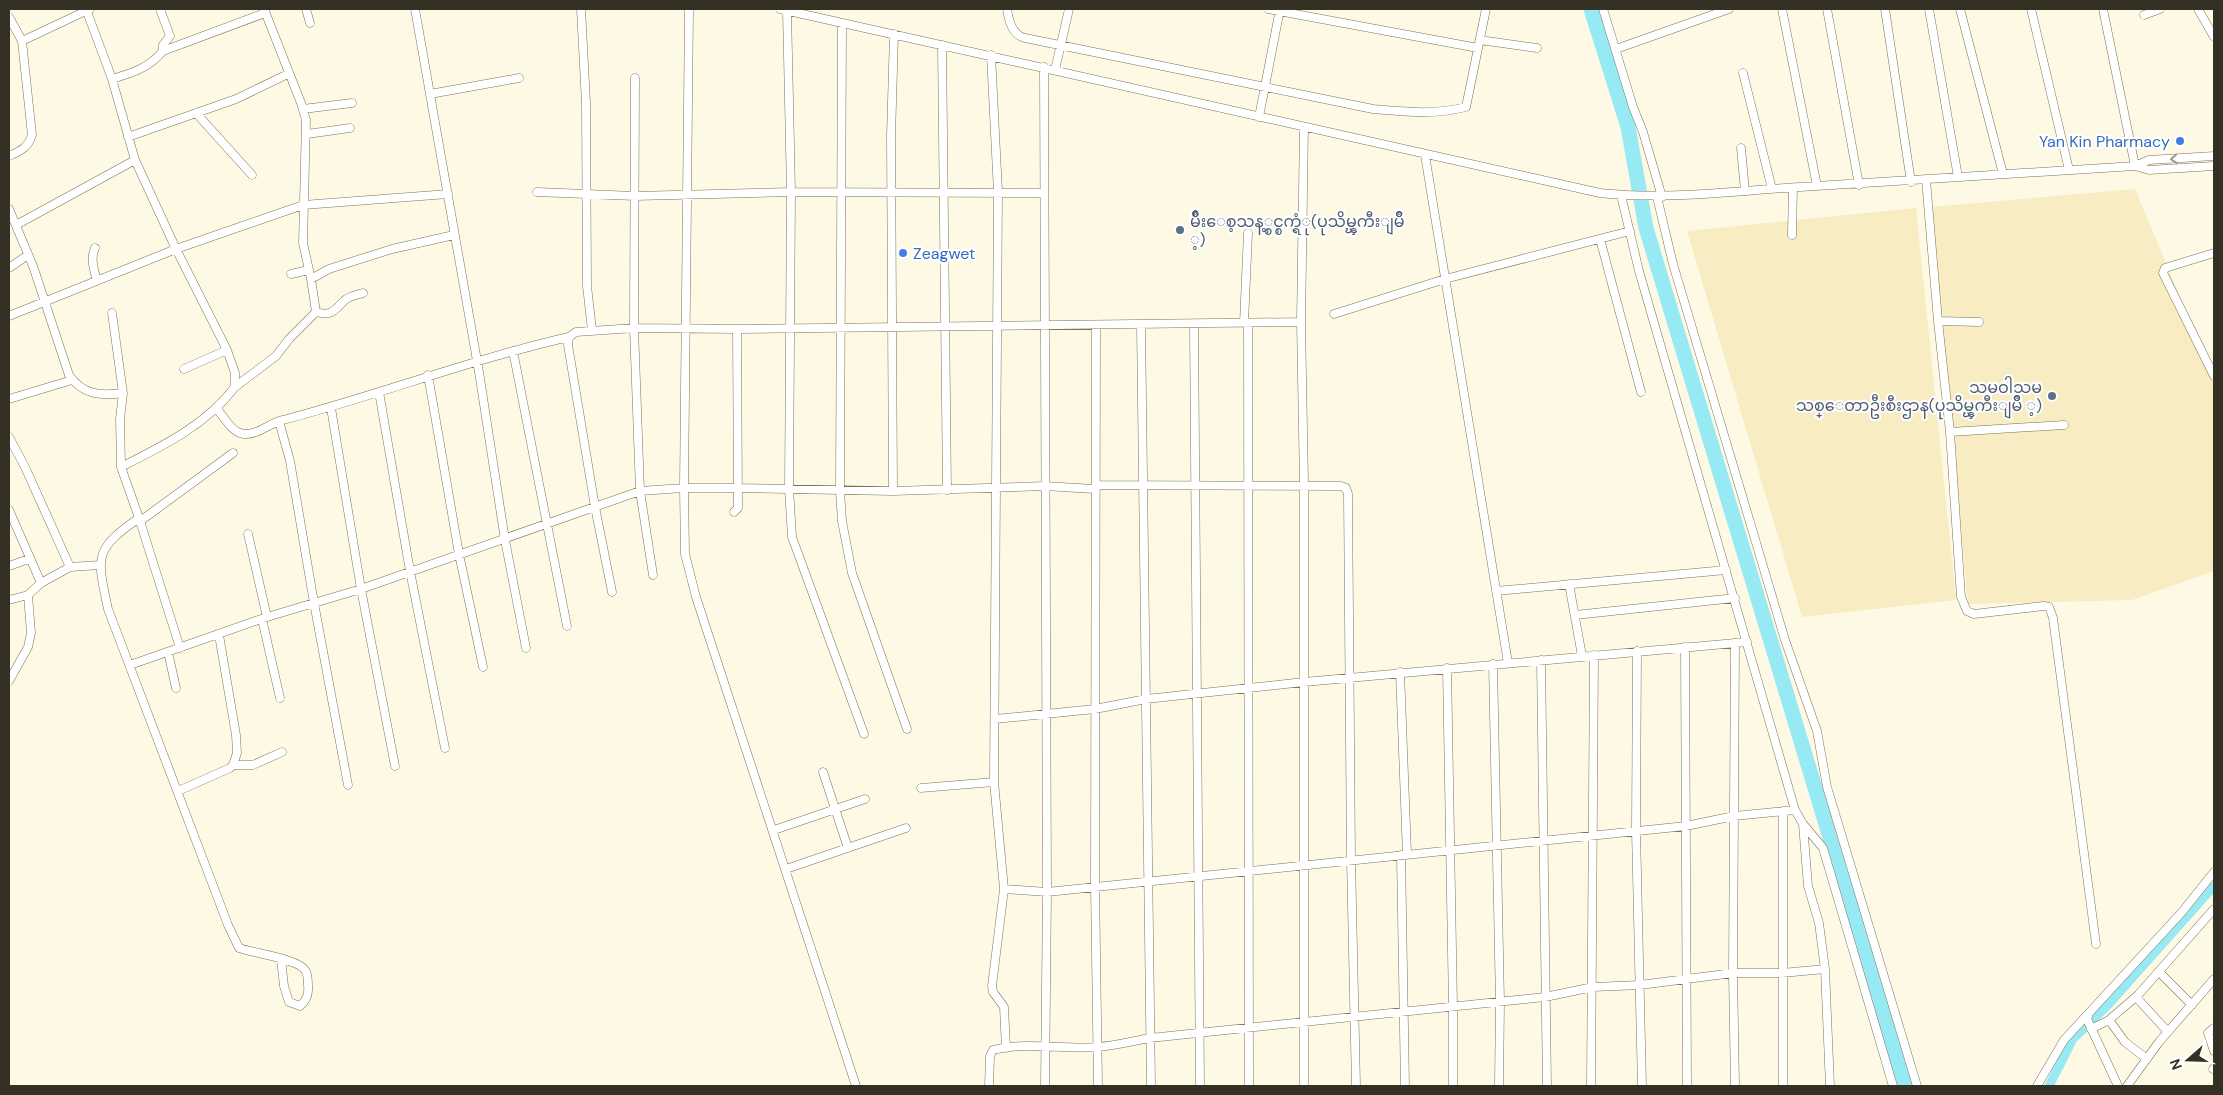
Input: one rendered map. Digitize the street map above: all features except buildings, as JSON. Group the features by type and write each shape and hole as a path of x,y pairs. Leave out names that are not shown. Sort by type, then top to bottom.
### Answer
{"street":[{"path":"22,42 88,9 112,79 135,160 176,249 227,350 235,373 235,387"},
{"path":"160,9 170,36 163,45 163,52"},
{"path":"306,9 310,23"},
{"path":"415,9 448,194 505,540 526,648"},
{"path":"581,9 586,103 587,286 592,330"},
{"path":"689,9 684,488 686,554 696,597 774,830 856,1086"},
{"path":"1006,9 1014,31 1018,36 1060,50 1373,109 1424,114 1446,112 1466,107 1486,9"},
{"path":"1056,67 1069,9"},
{"path":"1268,9 1478,48"},
{"path":"1603,9 1616,49 1673,264 1754,538 1817,731 1828,787 1917,1086"},
{"path":"1616,49 1729,9"},
{"path":"1782,9 1817,186"},
{"path":"1827,9 1859,185"},
{"path":"1885,9 1912,182"},
{"path":"1929,9 1958,177"},
{"path":"1960,9 2003,174"},
{"path":"2031,9 2069,170"},
{"path":"2103,9 2135,166"},
{"path":"2144,15 2160,9"},
{"path":"2198,9 2214,37"},
{"path":"864,734 792,537 789,488 791,192 783,10 1044,67 1056,67 1259,117 1600,193 1656,197 1817,186 1912,182 1958,177 2135,166 2149,170 2214,166"},
{"path":"1259,117 1280,10"},
{"path":"112,79 139,71 156,60 163,52 265,11 303,109 306,134 303,243 316,312"},
{"path":"9,17 22,42 32,135 30,144 9,156"},
{"path":"842,23 840,491 842,521 852,573 907,729"},
{"path":"893,491 892,193 894,34"},
{"path":"1480,40 1537,48"},
{"path":"942,45 947,490"},
{"path":"991,55 998,192 994,782 1004,889 992,986 993,992 1004,1007 1006,1048"},
{"path":"1044,67 1045,713 1048,892 1044,1046 1045,1086"},
{"path":"1743,73 1772,189"},
{"path":"128,137 236,99 288,74"},
{"path":"430,94 519,78"},
{"path":"635,78 634,328 640,491 653,575"},
{"path":"303,109 352,103"},
{"path":"196,113 252,175"},
{"path":"1304,127 1301,322 1304,485 1304,1086"},
{"path":"306,134 350,128"},
{"path":"1740,148 1745,191"},
{"path":"1425,154 1508,663"},
{"path":"2135,166 2149,160 2214,156"},
{"path":"16,224 135,160"},
{"path":"1926,180 1950,432 1959,588 1963,604 1968,611 1974,614 2049,607 2053,618 2096,944"},
{"path":"1792,235 1793,188"},
{"path":"537,192 635,196 791,192 1044,193"},
{"path":"9,316 176,249 303,204 448,194"},
{"path":"1624,195 1630,231 1794,810 1823,848 1831,870 1893,1086"},
{"path":"9,210 28,255 58,346 72,380 76,385 87,391 101,394 123,393"},
{"path":"1334,314 1445,279 1630,231"},
{"path":"1248,233 1246,323 1249,1086"},
{"path":"311,279 329,269 392,249 454,235"},
{"path":"1600,239 1641,392"},
{"path":"95,248 92,252 97,280"},
{"path":"2214,253 2165,268 2163,273 2214,376"},
{"path":"9,268 28,255"},
{"path":"291,274 309,270"},
{"path":"316,312 323,314 335,311 345,299 363,292"},
{"path":"121,467 194,426 217,409 235,387 276,356 289,339 316,312"},
{"path":"112,313 123,393 120,419 121,467 180,648"},
{"path":"1938,321 1979,322"},
{"path":"217,409 235,431 242,434 252,434 279,421 331,408 476,360 569,337 576,332 592,330 893,326 998,327 1301,322"},
{"path":"1141,324 1151,1086"},
{"path":"1194,324 1200,1086"},
{"path":"1096,325 1094,489 1095,886 1098,1086"},
{"path":"734,512 738,508 737,329"},
{"path":"569,337 568,345 595,507 612,592"},
{"path":"184,369 227,350"},
{"path":"513,351 567,626"},
{"path":"428,375 459,554 483,668"},
{"path":"9,399 72,380"},
{"path":"379,392 410,571 445,748"},
{"path":"331,408 361,589 395,766"},
{"path":"279,421 290,461 348,785"},
{"path":"1950,432 2064,425"},
{"path":"9,436 25,466 70,567"},
{"path":"233,453 108,544 103,550 100,564 108,609 228,925 240,948 256,954 271,955 299,964 305,969 308,979 307,997 300,1006 289,1002 284,986 281,959"},
{"path":"130,665 264,618 361,589 459,554 505,540 546,523 640,491 684,488 789,488 840,491 893,491 1046,486 1094,489 1098,485 1341,486 1348,491 1351,860 1356,1086"},
{"path":"9,510 29,560 41,583"},
{"path":"248,534 280,698"},
{"path":"9,566 29,560"},
{"path":"9,600 28,594 41,583 70,567 100,564"},
{"path":"1496,591 1726,570"},
{"path":"1569,584 1582,656"},
{"path":"9,681 28,647 31,633 27,609 28,594"},
{"path":"1575,614 1734,598"},
{"path":"219,635 236,735 237,753 233,765"},
{"path":"994,719 1095,709 1146,699 1351,677 1747,642"},
{"path":"1735,643 1733,973 1735,1086"},
{"path":"1685,647 1687,1086"},
{"path":"1637,651 1636,831 1642,1086"},
{"path":"168,652 176,688"},
{"path":"1591,1086 1594,655"},
{"path":"1541,660 1547,1086"},
{"path":"1493,664 1498,845 1499,1086"},
{"path":"1447,668 1453,1086"},
{"path":"1400,672 1406,1086"},
{"path":"178,791 233,765 253,765 282,752"},
{"path":"823,772 848,848"},
{"path":"920,788 994,782"},
{"path":"774,830 865,799"},
{"path":"1004,889 1048,892 1148,882 1686,826 1734,816 1794,810"},
{"path":"1783,811 1783,1086"},
{"path":"1803,824 1808,886 1819,923 1825,969 1830,1086"},
{"path":"786,869 906,828"},
{"path":"2037,1086 2064,1040 2089,1022 2214,872"},
{"path":"2089,1022 2109,1020 2136,997 2214,909"},
{"path":"989,1086 990,1056 993,1050 1006,1048 1044,1046 1097,1047 1150,1038 1546,997 1593,987 1640,985 1733,973 1782,974 1825,969"},
{"path":"2158,972 2192,1005"},
{"path":"2127,1086 2168,1032 2214,979"},
{"path":"2136,997 2168,1032"},
{"path":"2109,1020 2125,1042 2147,1059"},
{"path":"2089,1022 2118,1086"},
{"path":"2214,1028 2208,1032 2207,1036 2214,1051"}],"shaded area":[{"path":"2135,189 2214,378 2214,571 2132,600 1968,604 1931,207"},
{"path":"1916,208 1956,600 1802,617 1687,231"}],"waterway":[{"path":"1591,9 1628,127 1646,228 1905,1086"},
{"path":"2049,1086 2073,1039 2108,1005 2214,886"}],"place":[{"name":"Yan Kin Pharmacy","path":"2180,141"},
{"name":"မ်ိဳးေစ့သန့္စင္စက္ရံု(ပုသိမ္ၾကီးျမိဳ ့)","path":"1180,230"},
{"name":"Zeagwet","path":"903,253"},
{"name":"သမဝါသမ သစ္ေတာဦးစီးဌာန(ပုသိမ္ၾကီးျမိဳ ့)","path":"2052,396"}]}
